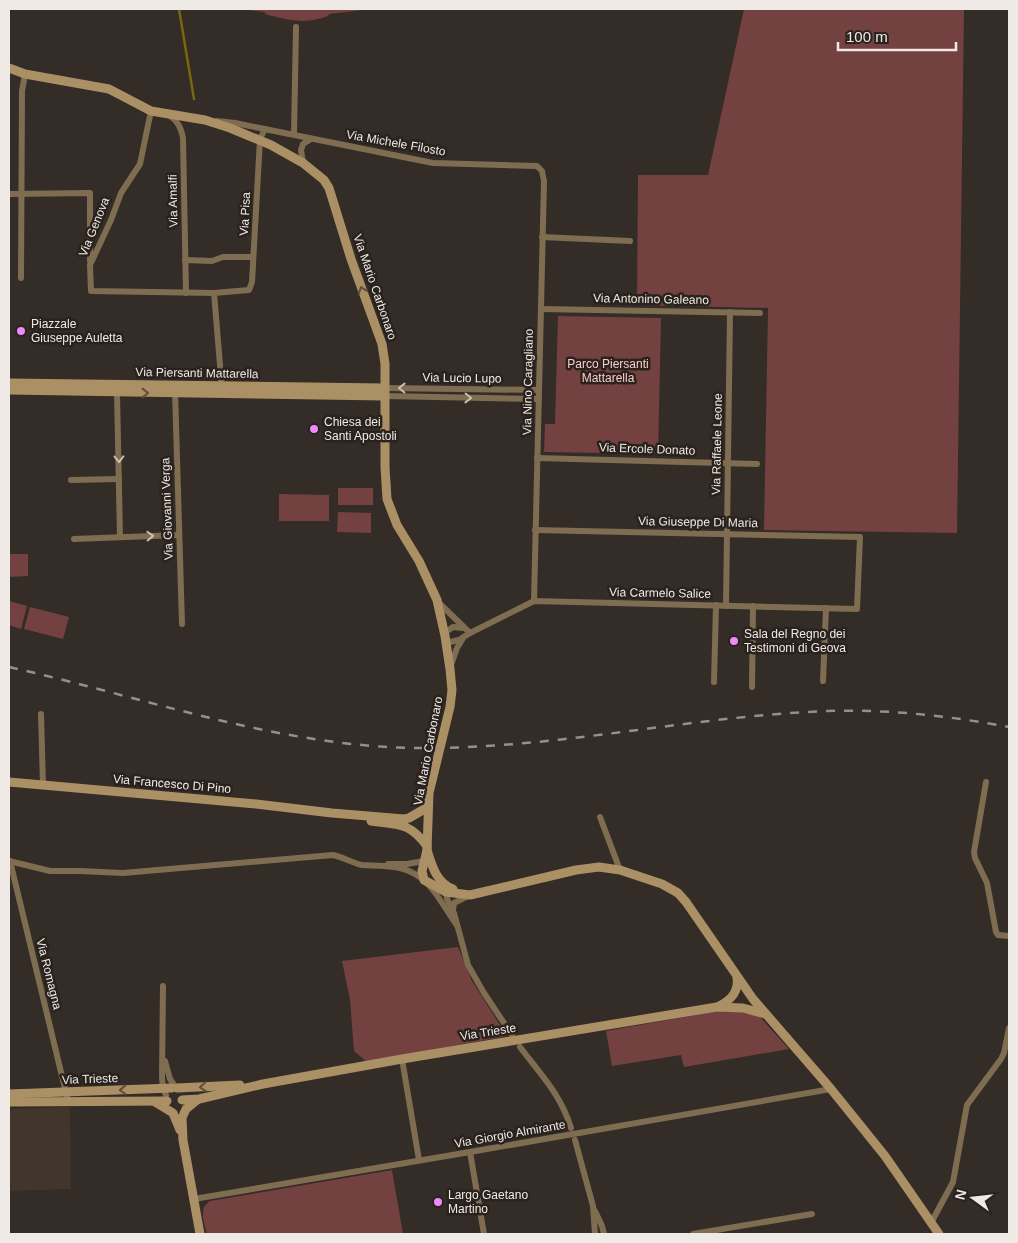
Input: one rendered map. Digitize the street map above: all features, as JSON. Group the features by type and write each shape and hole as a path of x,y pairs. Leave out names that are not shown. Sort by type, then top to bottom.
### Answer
{"street":[{"path":"294,134 296,27"},
{"name":"Via Mario Carbonaro","path":"9,68 25,74 109,89 151,111 205,120 230,128 260,140 302,163 324,180 333,197 350,259 382,344 385,364 385,466 387,499 397,525 419,561 437,600 446,638 452,690 450,707 433,776 428,808 427,848"},
{"path":"21,278 22,91 25,74"},
{"name":"Via Genova","path":"151,111 140,164 121,193 90,265 90,291 214,293 249,290"},
{"name":"Via Amalfi","path":"168,115 174,118 179,125 183,138 186,293"},
{"name":"Via Michele Filosto","path":"205,120 235,123 294,134 433,163 537,166"},
{"path":"260,140 265,129"},
{"path":"302,163 301,150 303,144 311,139"},
{"name":"Via Pisa","path":"249,290 252,282 260,140"},
{"name":"Via Nino Caragliano","path":"534,601 544,176 537,166"},
{"path":"9,194 90,193 90,265"},
{"path":"542,237 630,241"},
{"path":"185,260 212,261 223,257 253,257"},
{"path":"214,293 222,390"},
{"name":"Via Antonino Galeano","path":"541,309 760,313"},
{"name":"Via Raffaele Leone","path":"726,606 730,312"},
{"name":"Via Piersanti Mattarella","path":"9,383 135,384 175,389"},
{"path":"120,538 117,393 122,387 135,384"},
{"name":"Via Piersanti Mattarella","path":"9,390 117,393 175,389 384,392"},
{"name":"Via Giovanni Verga","path":"175,389 182,624"},
{"name":"Via Lucio Lupo","path":"384,392 539,390"},
{"name":"Via Lucio Lupo","path":"384,392 538,399"},
{"name":"Via Ercole Donato","path":"537,458 757,464"},
{"path":"71,480 119,479"},
{"name":"Via Giuseppe Di Maria","path":"535,530 860,537 857,609"},
{"path":"74,539 179,535"},
{"path":"437,600 468,632"},
{"name":"Via Carmelo Salice","path":"468,632 534,601 857,609"},
{"path":"714,682 716,605"},
{"path":"752,687 753,606"},
{"path":"823,681 826,608"},
{"path":"464,638 454,642 446,638 447,631 453,627 468,632"},
{"path":"450,669 457,648 468,632"},
{"path":"41,714 43,785"},
{"name":"Via Francesco Di Pino","path":"9,782 256,804 332,813"},
{"path":"986,782 974,852 987,883 996,932 998,935 1009,936"},
{"path":"409,818 428,808"},
{"path":"332,813 417,819 427,825"},
{"path":"332,813 409,828 427,825"},
{"path":"600,817 620,870"},
{"path":"409,828 419,836 427,848 428,863 446,889 468,965 512,1035"},
{"path":"9,861 50,871 123,873 333,855 360,864 428,863"},
{"name":"Via Romagna","path":"9,861 68,1097"},
{"path":"428,863 422,871 424,880 456,924"},
{"path":"377,865 411,872 424,880 446,889 470,895"},
{"path":"454,913 454,903 470,895 589,867 620,870 662,884 678,893 751,996 831,1089 885,1156 935,1231"},
{"path":"446,889 482,892"},
{"path":"736,975 736,988 732,1002 749,1003 751,996"},
{"path":"164,986 163,1052 173,1113 183,1140"},
{"name":"Via Trieste","path":"263,1084 717,1007 732,1002 759,1011 769,1017"},
{"path":"935,1231 937,1208 951,1187 967,1105 1001,1059 1009,1028"},
{"path":"520,1047 553,1088 565,1110 571,1128"},
{"path":"163,1052 170,1079 170,1093 174,1104 263,1084"},
{"path":"402,1059 419,1160"},
{"path":"170,1093 263,1084"},
{"name":"Via Giorgio Almirante","path":"194,1199 831,1089"},
{"path":"170,1093 182,1092 183,1140 200,1234"},
{"name":"Via Trieste","path":"9,1102 68,1097 170,1093"},
{"name":"Via Trieste","path":"9,1094 152,1101 170,1093"},
{"path":"182,1118 188,1106 199,1099"},
{"path":"152,1101 173,1113"},
{"path":"575,1140 593,1206 607,1234"},
{"path":"470,1152 484,1234"},
{"path":"593,1206 595,1234"},
{"path":"693,1234 812,1214"},
{"path":"602,1226 604,1234"}],"shaded area":[{"path":"70,1107 71,1189 9,1191 9,1109"}],"green space":[{"path":"239,9 371,9 329,14 321,18 304,21 277,17 265,14 265,12"},
{"path":"744,9 964,9 957,533 764,530 768,308 637,305 638,175 708,175"},
{"name":"Parco Piersanti Mattarella","path":"558,316 661,318 658,454 544,452 545,424 555,424"},
{"path":"338,488 373,488 373,505 338,505"},
{"path":"279,494 329,495 329,521 279,521"},
{"path":"338,512 371,513 371,533 337,532"},
{"path":"9,554 28,554 28,576 9,577"},
{"path":"9,601 27,606 21,629 9,625"},
{"path":"30,607 69,617 63,639 24,629"},
{"path":"458,947 472,981 507,1036 367,1062 354,1051 350,1000 342,961"},
{"path":"725,1010 749,1013 760,1017 789,1049 684,1067 681,1055 612,1066 606,1031"},
{"path":"392,1170 403,1234 207,1234 203,1220 203,1211 206,1204 210,1201"}],"waterway":[{"path":"179,9 194,99"}],"railway":[{"path":"9,667 218,720 324,741 378,746 432,748 482,746 581,737 728,719 827,711 919,714 1009,727"}],"place":[{"name":"Piazzale Giuseppe Auletta","path":"21,331"},
{"name":"Chiesa dei Santi Apostoli","path":"314,429"},
{"name":"Sala del Regno dei Testimoni di Geova","path":"734,641"},
{"name":"Largo Gaetano Martino","path":"438,1202"}]}
